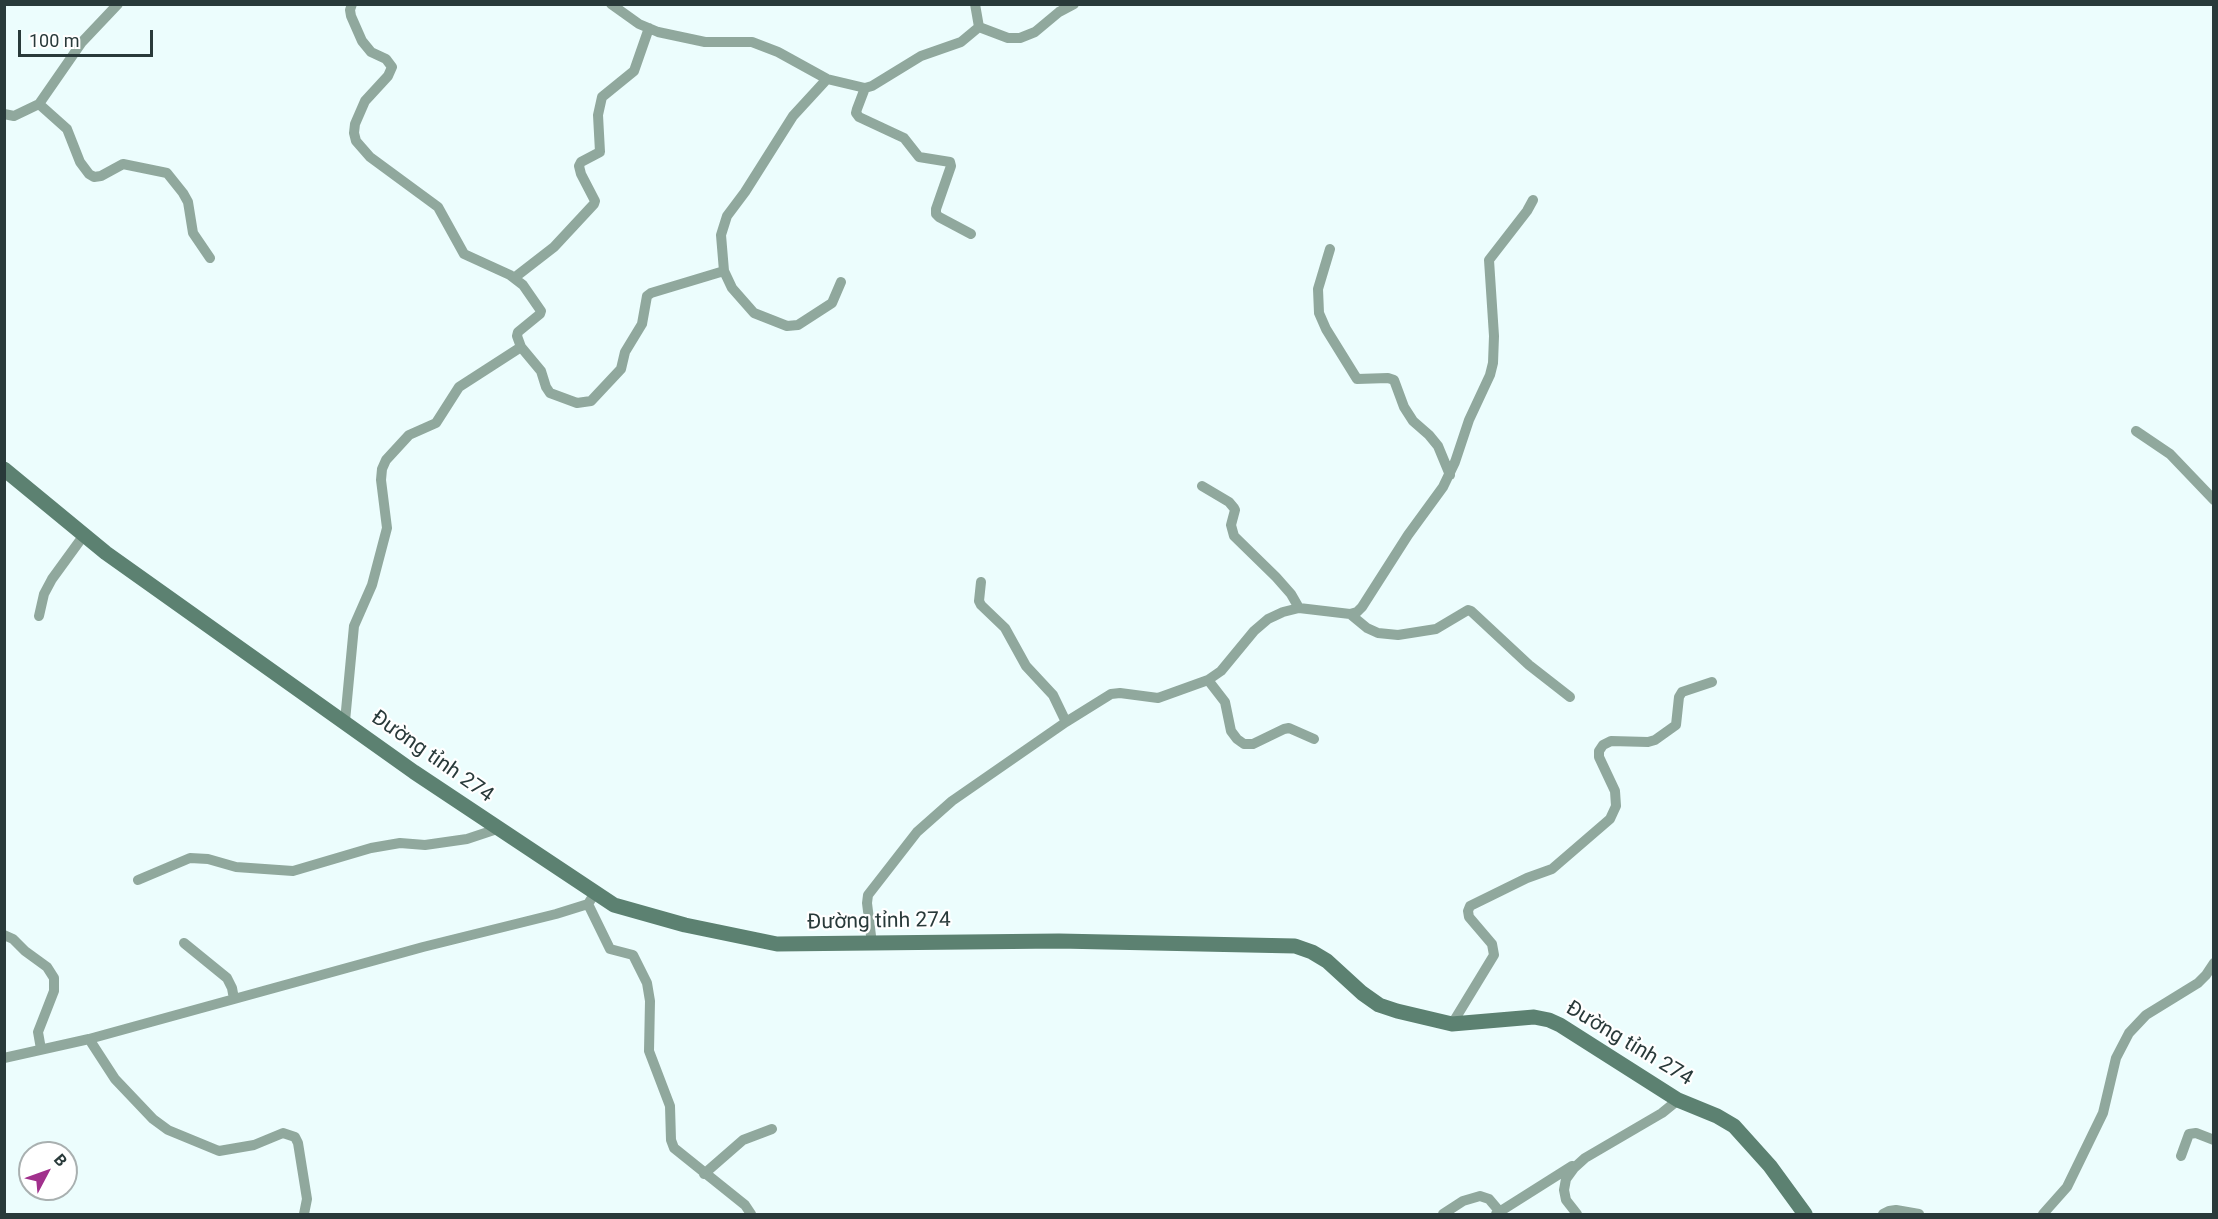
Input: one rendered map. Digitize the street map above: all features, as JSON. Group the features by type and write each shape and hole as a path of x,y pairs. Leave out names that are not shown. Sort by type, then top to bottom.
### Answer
{"main road":[{"name":"Đường tỉnh 274","path":"4,469 106,553 592,898 628,910 765,943 1059,941 1295,946 1327,961 1362,993 1379,1005 1397,1011 1452,1024 1534,1017 1550,1020 1678,1100 1717,1116 1734,1126 1770,1166 1804,1215"}],"street":[{"path":"4,114 14,116 39,104 82,42 118,4"},
{"path":"352,4 351,15 362,41 371,52 386,59 392,67 388,76 365,101 355,124 356,141 370,157 438,207 464,254 514,278 523,285 541,311 518,332 520,347 537,365 550,393 584,404 596,397 621,369 628,346 642,324 647,296 724,271"},
{"path":"611,4 649,28 705,42 752,42 778,52 827,79 865,88 921,56 961,42 979,27"},
{"path":"975,4 979,27"},
{"path":"979,27 1008,38 1020,38 1035,32 1059,12 1074,4"},
{"path":"514,278 554,248 596,201 579,166 581,162 600,152 598,116 602,98 634,71 649,28"},
{"path":"827,79 793,116 745,192 727,216 721,235 724,271 732,288 754,313 793,327 831,303 841,282"},
{"path":"865,88 856,109 860,117 904,138 919,157 950,162 951,166 936,213 939,217 971,234"},
{"path":"39,104 67,129 80,162 88,174 94,177 101,176 123,164 167,173 188,202 193,233 210,258"},
{"path":"872,944 868,895 917,832 952,801 1066,722 1111,694 1158,698 1208,680 1221,671 1254,631 1268,619 1283,612 1299,608 1350,614 1362,607 1450,475 1468,420 1490,375 1493,363 1494,336 1489,260 1533,200"},
{"path":"1330,249 1318,289 1318,313 1326,329 1357,379 1388,378 1394,380 1404,407 1413,421 1429,435 1438,447 1450,475"},
{"path":"345,722 354,626 372,585 387,528 381,480 386,460 410,435 436,423 459,387 520,347"},
{"path":"2136,431 2170,454 2214,500"},
{"path":"1202,486 1234,508 1231,525 1234,536 1276,577 1291,594 1299,608"},
{"path":"39,616 44,594 51,579 84,535"},
{"path":"981,582 979,601 981,605 1005,628 1026,666 1053,695 1066,722"},
{"path":"1350,614 1367,628 1378,633 1398,635 1436,629 1468,610 1471,611 1529,664 1570,697"},
{"path":"1208,680 1226,702 1231,731 1244,744 1252,744 1289,728 1314,739"},
{"path":"1452,1024 1494,954 1492,944 1469,917 1470,906 1527,878 1552,869 1610,819 1616,806 1615,791 1599,758 1599,751 1603,745 1611,741 1648,742 1655,740 1676,725 1679,697 1682,692 1712,682"},
{"path":"138,880 190,858 208,859 236,867 293,871 371,848 400,843 425,845 467,839 497,829"},
{"path":"4,1058 89,1039 592,898 610,949 628,952 636,959 649,992 649,1051 670,1106 671,1140 678,1153 745,1205 751,1215"},
{"path":"4,935 13,939 47,967 54,978 54,991 38,1032 41,1049"},
{"path":"184,943 227,978 234,999"},
{"path":"2043,1215 2067,1187 2103,1113 2116,1058 2129,1033 2146,1015 2198,983 2214,963"},
{"path":"89,1039 115,1079 153,1119 168,1130 219,1151 248,1147 283,1133 295,1137 298,1143 307,1199 304,1215"},
{"path":"1443,1215 1463,1201 1480,1196 1489,1199 1498,1213 1585,1158 1655,1118 1678,1100"},
{"path":"704,1174 743,1140 772,1129"},
{"path":"2181,1156 2189,1134 2196,1133 2214,1140"},
{"path":"1577,1215 1566,1200 1564,1190 1566,1179 1585,1158"},
{"path":"1883,1215 1896,1210 1919,1215"}]}
